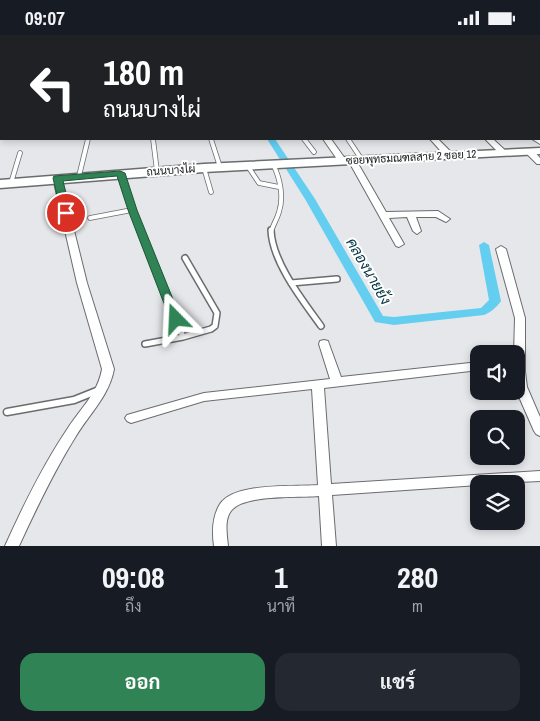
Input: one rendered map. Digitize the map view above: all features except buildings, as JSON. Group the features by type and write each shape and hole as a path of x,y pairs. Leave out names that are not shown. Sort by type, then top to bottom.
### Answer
{"street":[{"path":"328,140 352,160 399,244"},
{"path":"435,140 450,156"},
{"path":"490,140 504,153"},
{"path":"535,151 540,162"},
{"name":"ซอยพุทธมณฑลสาย 2 ซอย 12","path":"277,163 535,151"},
{"name":"ถนนบางไผ่","path":"5,184 79,176 277,163"},
{"path":"12,546 36,496 73,430 104,387 108,369 82,283 58,178"},
{"path":"384,215 438,214 446,219"},
{"path":"412,215 417,231"},
{"path":"501,249 520,318 519,345"},
{"path":"324,344 337,381"},
{"path":"131,418 204,397 470,368"},
{"path":"318,384 329,546"},
{"path":"525,396 540,431"},
{"path":"221,546 219,530 221,518 225,507 235,499 326,490 540,476"}],"lane":[{"path":"79,176 88,140"},
{"path":"153,140 157,171"},
{"path":"211,140 220,167"},
{"path":"305,140 314,153"},
{"path":"348,140 352,160"},
{"path":"5,184 20,153"},
{"path":"277,163 280,211 271,231 272,240 290,283 321,326"},
{"path":"247,165 254,180 259,185 280,187"},
{"path":"204,168 212,193"},
{"path":"120,173 132,210 183,337"},
{"path":"90,218 132,210"},
{"path":"145,344 183,337 211,329 215,326 217,313 185,258"},
{"path":"290,283 337,279"},
{"path":"7,412 74,400 88,396 104,387"}],"waterway":[{"name":"คลองนายย้ง","path":"272,140 310,199 379,319 394,321 484,311 495,301 484,245"}],"route":[{"path":"66,213 58,178 120,173 132,210 176,319"}]}
